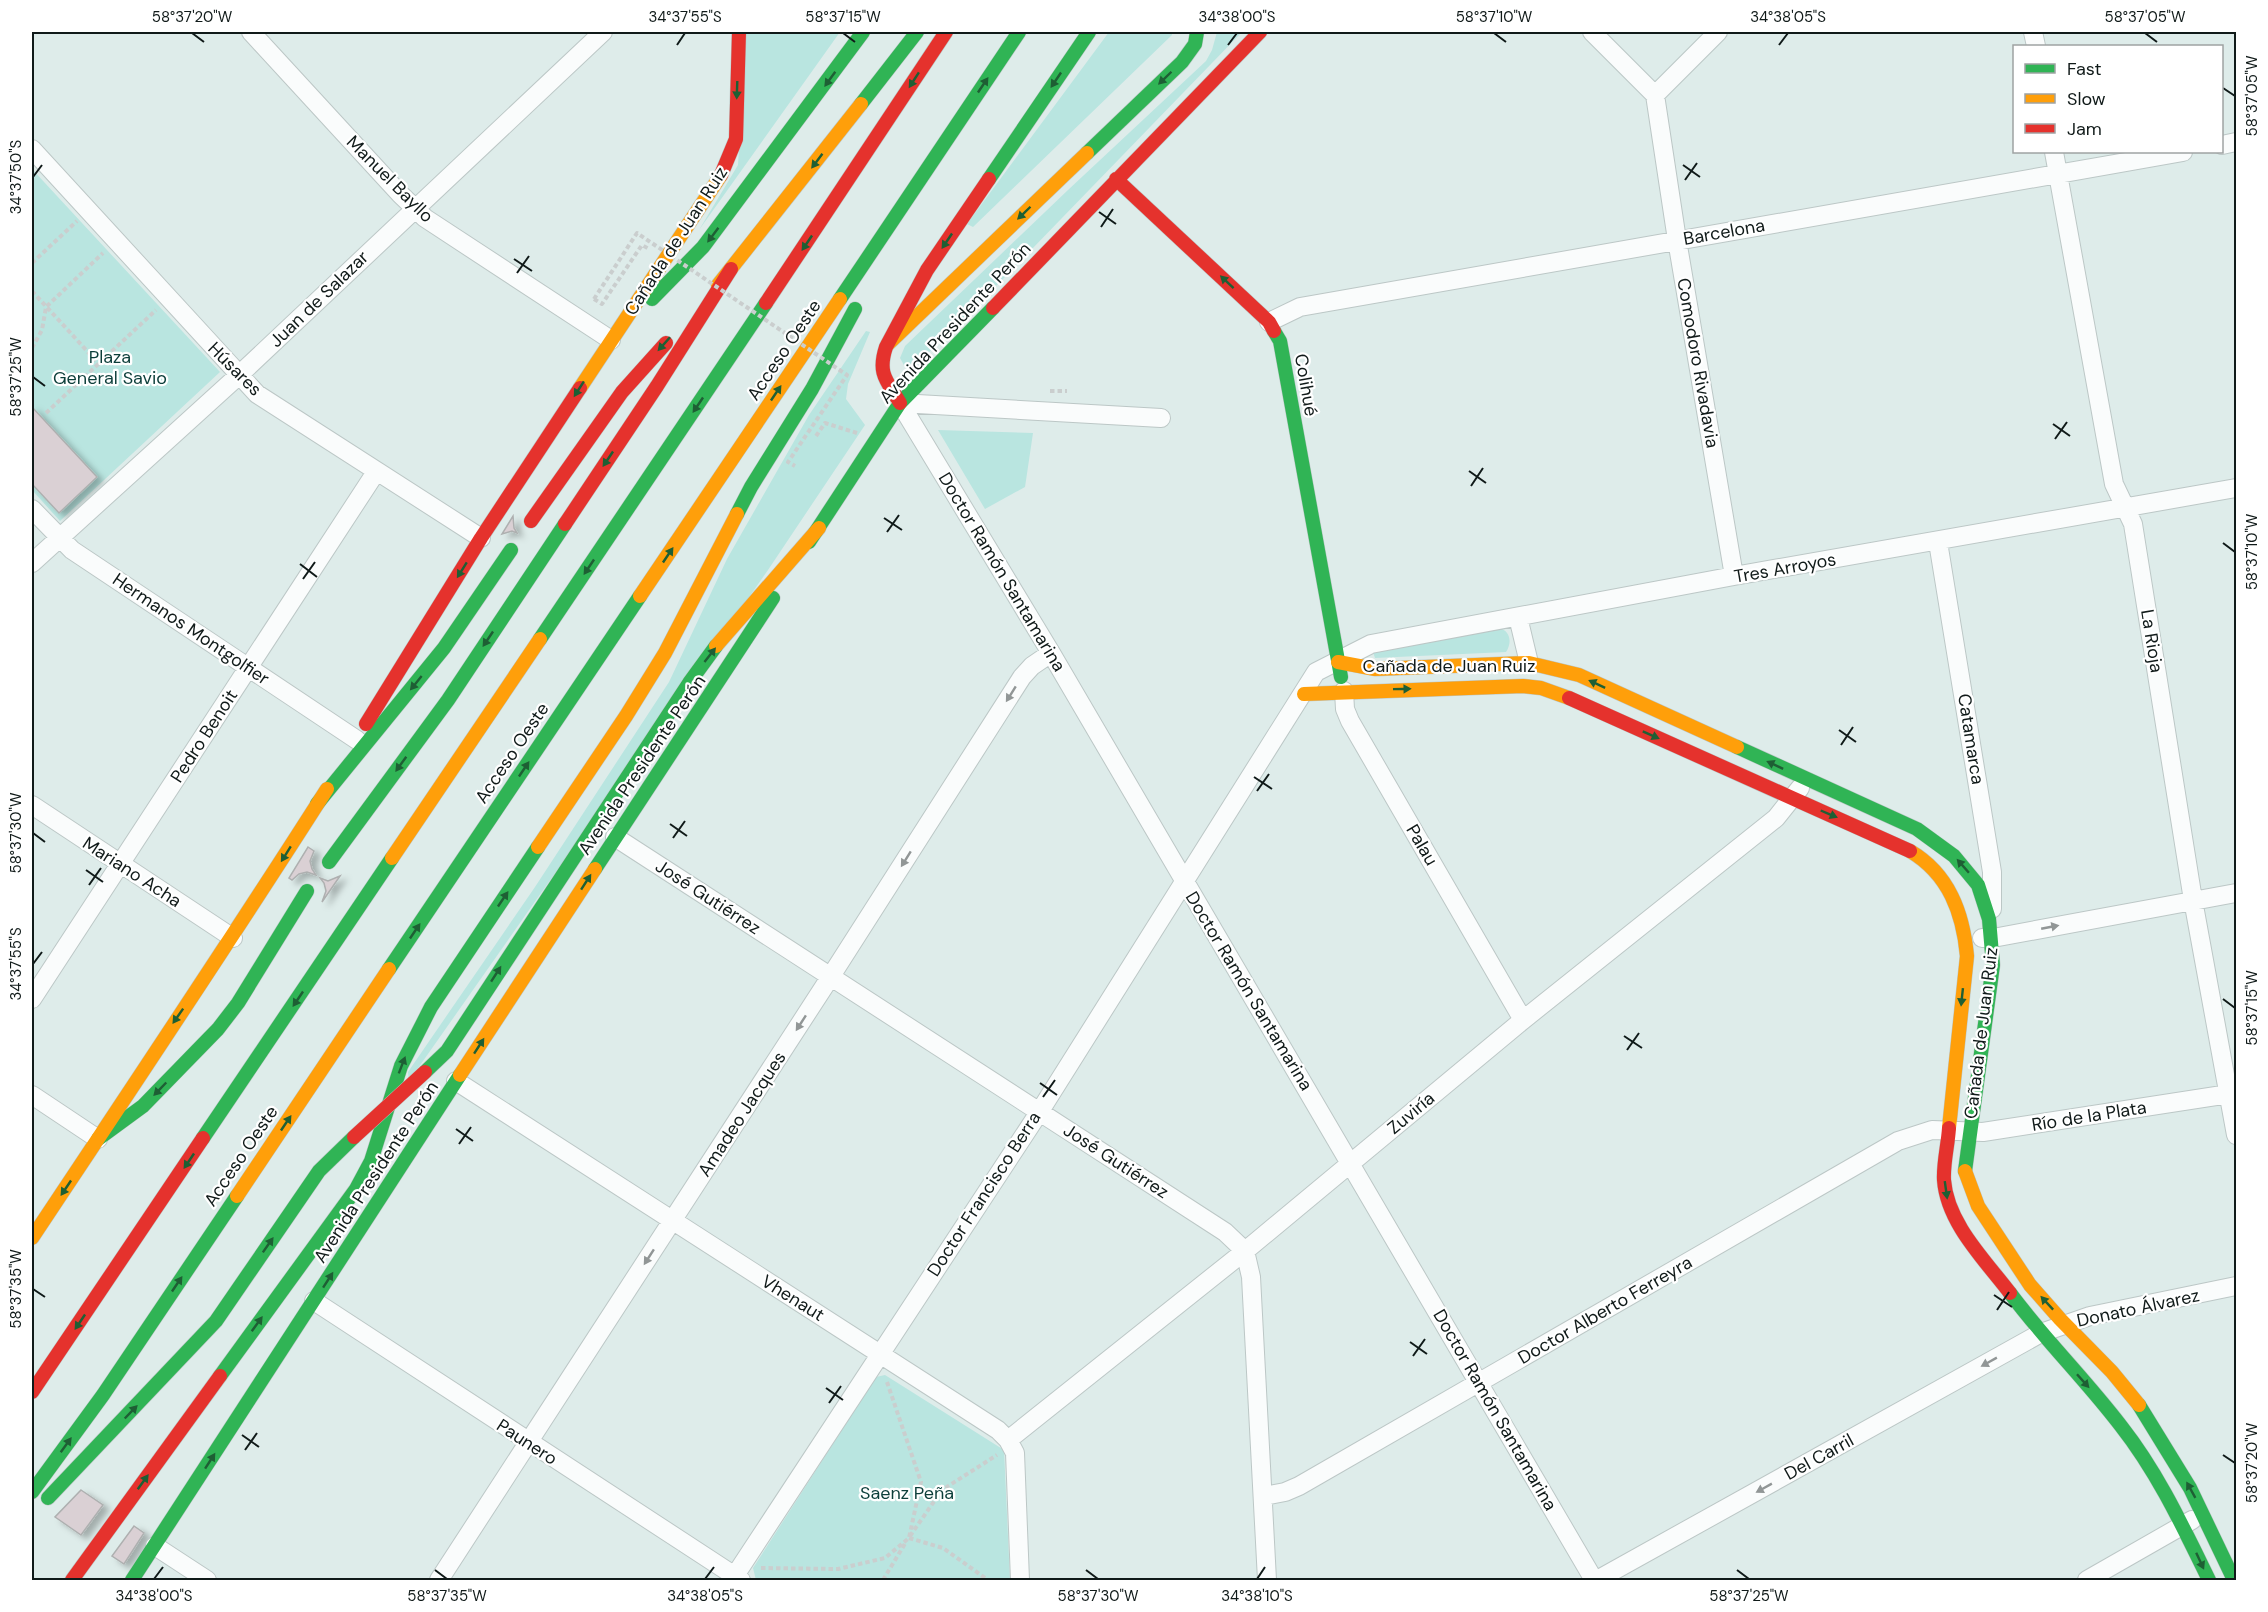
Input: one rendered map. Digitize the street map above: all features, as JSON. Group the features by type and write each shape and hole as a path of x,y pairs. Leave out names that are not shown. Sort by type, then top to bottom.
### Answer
{"main road":[{"name":"Cañada de Juan Ruiz","path":"611,340 722,174 736,139 739,32"},
{"path":"32,1238 169,1029 233,938 482,538 611,340 703,247 863,32"},
{"path":"531,521 622,392 731,269 917,32"},
{"path":"32,1392 817,228 946,32"},
{"name":"Acceso Oeste","path":"32,1492 103,1395 1019,32"},
{"path":"900,403 881,368 882,354 903,312 927,270 1089,32"},
{"path":"888,344 1182,62 1195,44 1197,32"},
{"name":"Avenida Presidente Perón","path":"132,1581 900,403 1260,32"},
{"path":"873,275 939,151"},
{"name":"Colihué","path":"1116,179 1269,322 1280,340 1338,662"},
{"path":"328,862 448,700 657,386 731,269"},
{"path":"72,1581 356,1189 371,1161 401,1066 431,1007 626,716 665,653 751,487 812,389 862,296"},
{"path":"40,1506 216,1321 319,1171 447,1050 689,682 710,653 819,528"},
{"path":"317,804 444,648 511,550"},
{"name":"Cañada de Juan Ruiz","path":"1338,662 1375,669 1529,663 1579,675 1917,829 1950,852 1978,884 1987,905 1993,938 1993,965 1965,1170 1968,1188 1978,1208 2036,1291 2134,1399 2158,1433 2204,1514 2234,1581"},
{"name":"Palau","path":"1338,662 1344,691"},
{"name":"Cañada de Juan Ruiz","path":"1304,694 1523,686 1541,688 1562,695 1918,854 1933,867 1948,885 1959,909 1966,938 1967,956 1944,1179 1946,1196 1952,1213 1966,1236 2041,1334 2103,1403 2132,1440 2183,1525 2209,1581"},
{"path":"98,1139 143,1106 218,1029 238,1003 308,891"},
{"path":"80,1581 109,1530"}],"street":[{"name":"Manuel Bayllo","path":"251,32 425,218 611,340"},
{"path":"1592,32 1655,95 1718,32"},
{"name":"Juan de Salazar","path":"32,563 238,376 594,35"},
{"name":"Comodoro Rivadavia","path":"1655,95 1734,576"},
{"name":"Húsares","path":"32,149 238,376 257,394 482,538"},
{"name":"La Rioja","path":"2054,153 2114,484 2133,524 2193,900 2236,1135"},
{"name":"Barcelona","path":"1269,322 1300,308 2177,153"},
{"path":"900,403 1161,418"},
{"name":"Doctor Ramón Santamarina","path":"900,403 1051,653 1596,1581"},
{"name":"Pedro Benoit","path":"32,999 376,472"},
{"name":"Tres Arroyos","path":"1338,662 1371,644 1734,576 2236,488"},
{"name":"Hermanos Montgolfier","path":"32,509 72,550 357,740"},
{"name":"Catamarca","path":"1938,542 1992,872 1993,938"},
{"path":"1518,617 1529,663"},
{"name":"Amadeo Jacques","path":"440,1581 1022,677 1032,666 1051,653"},
{"name":"Doctor Francisco Berra","path":"736,1579 879,1353 1040,1111 1316,672 1338,662"},
{"name":"Palau","path":"1344,691 1345,709 1350,721 1523,1020"},
{"name":"Zuviría","path":"1008,1440 1245,1251 1523,1020 1776,818 1807,779"},
{"name":"Mariano Acha","path":"32,806 233,938"},
{"name":"José Gutiérrez","path":"615,837 1225,1232 1245,1251"},
{"path":"1966,938 1993,938 2236,893"},
{"name":"Vhenaut","path":"456,1081 998,1430 1008,1440"},
{"name":"Río de la Plata","path":"1948,1130 1983,1132 2229,1094"},
{"path":"32,1095 98,1139"},
{"name":"Doctor Alberto Ferreyra","path":"1264,1496 1284,1492 1299,1485 1898,1141 1932,1130 1948,1130"},
{"path":"1245,1251 1251,1277 1267,1581"},
{"name":"Donato Álvarez","path":"2041,1334 2090,1316 2236,1287"},
{"name":"Paunero","path":"314,1301 736,1579"},
{"name":"Del Carril","path":"1596,1581 2041,1334"},
{"path":"1008,1440 1014,1453 1020,1581"},
{"path":"2087,1581 2204,1514"},
{"path":"155,1546 207,1581"}],"path":[{"path":"32,263 88,211"},
{"path":"664,260 642,245 602,304 594,299 637,233 847,375 788,462 795,466 801,457"},
{"path":"32,348 42,330 46,307 116,242"},
{"path":"32,291 99,363"},
{"path":"46,413 168,299"},
{"path":"813,440 825,423 859,433 874,442"},
{"path":"736,1579 753,1568 838,1569 885,1558 909,1538 921,1482 885,1375 895,1381"},
{"path":"883,1581 942,1490 1004,1450 1008,1440"},
{"path":"909,1538 943,1548 988,1581"}],"green space":[{"path":"746,32 840,32 699,230 738,165"},
{"path":"1109,32 1172,32 1172,35 973,227 967,224"},
{"path":"1217,32 1242,32 1002,280 911,370 905,367 900,358 905,346 1206,61"},
{"name":"Plaza General Savio","path":"32,169 220,372 60,521 32,490"},
{"path":"866,331 870,332 848,384 846,399 865,425 768,570 409,1081 408,1072 535,887 669,682 727,559 809,415"},
{"path":"938,430 1033,433 1025,487 985,509"},
{"path":"1499,628 1506,632 1509,638 1506,652 1375,658 1373,652"},
{"name":"Saenz Peña","path":"885,1375 1004,1450 1010,1580 756,1580 753,1568 876,1377"}],"building":[{"path":"32,407 97,477 59,513 32,484"},
{"path":"513,516 517,533 512,531 502,534"},
{"path":"308,847 314,851 310,861 316,875 307,872 299,874 292,880 289,878"},
{"path":"340,876 322,902 326,891 320,878 328,881"},
{"path":"81,1490 103,1505 81,1535 55,1517"},
{"path":"134,1526 144,1533 124,1564 112,1556"}],"traffic: fast":[{"path":"652,299 703,247 863,32"},
{"path":"861,104 917,32"},
{"path":"840,299 1019,32"},
{"path":"989,179 1089,32"},
{"path":"1087,153 1182,62 1195,44 1197,32"},
{"path":"540,639 766,303"},
{"path":"809,542 900,403 993,308"},
{"path":"737,514 751,487 812,389 855,309"},
{"path":"1274,331 1280,341 1341,677"},
{"path":"329,862 448,700 565,524"},
{"path":"317,804 444,648 511,550"},
{"path":"389,969 640,596"},
{"path":"595,869 773,598"},
{"path":"425,1072 447,1051 689,683 716,646"},
{"path":"1737,747 1917,829 1954,856 1978,885 1989,919 1993,965 1965,1171"},
{"path":"220,1376 356,1189 371,1161 401,1066 431,1007 538,847"},
{"path":"203,1138 392,858"},
{"path":"98,1139 143,1106 218,1029 238,1003 307,891"},
{"path":"132,1580 460,1075"},
{"path":"48,1498 216,1321 319,1171 354,1137"},
{"path":"32,1492 103,1395 237,1196"},
{"path":"2010,1293 2108,1409 2147,1462 2209,1580"},
{"path":"2139,1405 2190,1488 2234,1580"}],"traffic: slow":[{"path":"718,285 861,104"},
{"path":"888,344 1087,153"},
{"path":"580,388 721,175"},
{"path":"640,596 840,299"},
{"path":"538,847 626,716 665,653 737,514"},
{"path":"716,646 819,528"},
{"path":"392,858 540,639"},
{"path":"1338,662 1375,669 1529,663 1579,675 1737,747"},
{"path":"1304,694 1523,686 1541,688 1569,698"},
{"path":"32,1238 327,789"},
{"path":"1910,851 1935,871 1944,883 1952,896 1965,940 1967,956 1949,1128"},
{"path":"460,1075 595,869"},
{"path":"237,1196 389,969"},
{"path":"1965,1171 1978,1206 2030,1285 2112,1372 2139,1405"}],"traffic: jam":[{"path":"721,175 736,139 739,32"},
{"path":"766,303 946,32"},
{"path":"993,308 1260,32"},
{"path":"900,403 887,383 883,371 883,356 886,347 927,270 989,179"},
{"path":"1116,179 1269,322 1274,331"},
{"path":"565,524 657,386 731,269"},
{"path":"531,521 622,392 666,343"},
{"path":"366,724 481,538 580,388"},
{"path":"1569,698 1910,851"},
{"path":"354,1137 425,1072"},
{"path":"1949,1128 1944,1180 1952,1211 1969,1240 2010,1293"},
{"path":"32,1392 203,1138"},
{"path":"72,1580 220,1376"}]}
